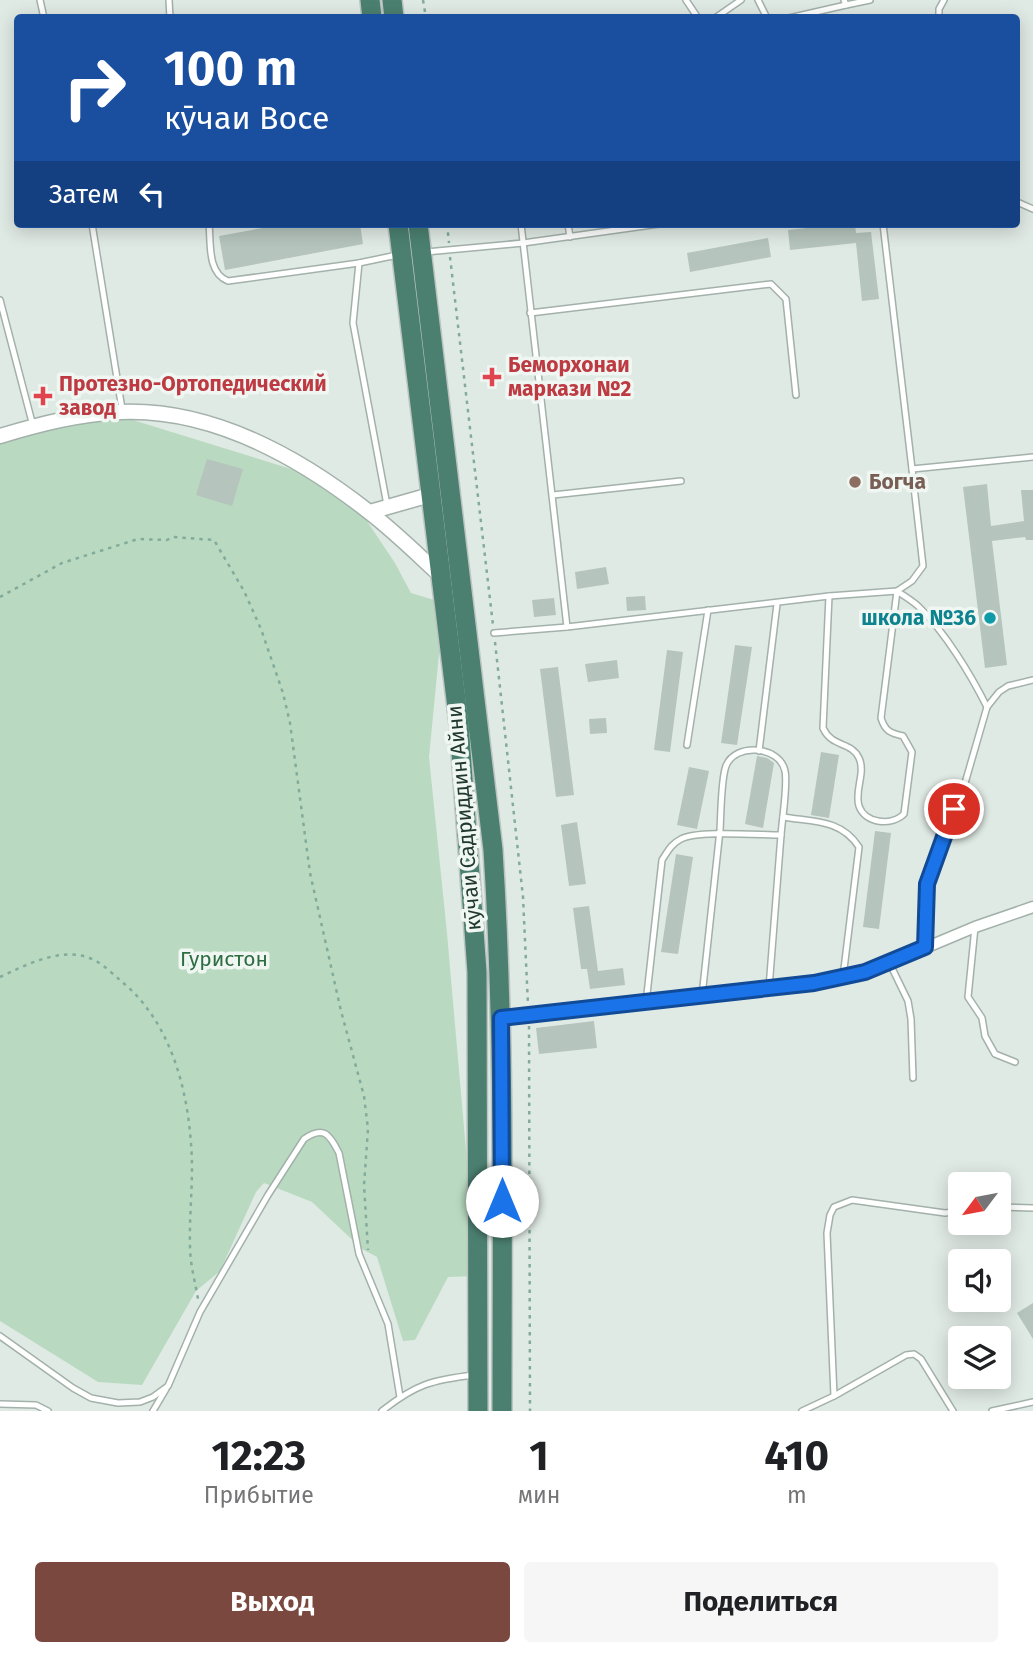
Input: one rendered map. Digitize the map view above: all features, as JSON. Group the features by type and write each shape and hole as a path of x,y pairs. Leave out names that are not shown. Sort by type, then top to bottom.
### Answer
{"highway":[{"name":"кӯчаи Садриддин Айни","path":"400,228 411,253 490,818 501,1018 502,1411"},
{"name":"кӯчаи Садриддин Айни","path":"417,228 411,253 430,495 459,724 477,972 478,1411"}],"street":[{"path":"0,436 88,415 123,412 183,417 243,435 318,477 370,512 441,576"},
{"path":"370,512 430,495"},
{"path":"501,1018 843,978 1033,907"}],"lane":[{"path":"721,14 741,0"},
{"path":"803,14 845,2 870,0"},
{"path":"93,228 123,412"},
{"path":"209,228 213,267 221,279 228,281 411,253 523,243 632,228"},
{"path":"521,228 567,627"},
{"path":"569,228 570,237"},
{"path":"494,633 897,591 912,581 923,566 883,228"},
{"path":"359,263 353,323 387,508"},
{"path":"530,313 771,285 786,299 796,395"},
{"path":"0,300 33,426"},
{"path":"912,470 1033,457"},
{"path":"553,495 681,481"},
{"path":"829,597 823,728 834,743 849,747 858,755 862,766 858,803 862,812 869,818 891,822 904,814 912,752 903,736 891,733 884,727 881,718 897,591"},
{"path":"897,591 919,607 944,639 973,679 987,707"},
{"path":"759,751 777,604"},
{"path":"687,745 708,610"},
{"path":"925,947 927,884 938,849 963,790 987,707 999,692 1008,686 1033,680"},
{"path":"702,996 726,767 733,756 744,751 771,752 780,760 785,771 769,988"},
{"path":"783,817 839,827 851,835 859,847 843,978"},
{"path":"646,1003 662,860 671,846 684,837 781,835"},
{"path":"975,927 968,997 982,1018 985,1036 995,1054 1015,1062"},
{"path":"889,963 908,1001 913,1078"},
{"path":"153,1411 168,1387 200,1312 268,1195 304,1139 313,1132 324,1132 332,1138 339,1153 354,1236 388,1324 400,1397"},
{"path":"834,1396 827,1233 834,1207 852,1200 948,1213"},
{"path":"1012,1207 1033,1208"},
{"path":"0,1336 73,1388 104,1401 139,1402 168,1387"},
{"path":"802,1411 906,1355 914,1354 921,1359 953,1411"},
{"path":"382,1411 400,1397 429,1381 478,1374"},
{"path":"992,1411 1033,1402"},
{"path":"0,1404 36,1405 48,1411"}],"path":[{"path":"0,597 62,563 138,539 167,540 173,537 214,540 224,554 261,629 283,693 290,723 310,873 341,1011 364,1096 368,1129 364,1185 368,1218 369,1274"},
{"path":"0,977 45,959 69,953 96,960 138,995 161,1031 174,1058 188,1114 191,1145 190,1248 200,1312"}],"green space":[{"name":"Гуристон","path":"94,408 343,485 395,563 411,593 444,603 429,757 477,1276 448,1277 415,1340 403,1341 377,1257 362,1249 312,1202 264,1183 256,1192 220,1271 196,1291 142,1385 98,1382 0,1321 0,438"}],"building":[{"path":"262,228 361,228 363,244 225,270 219,236"},
{"path":"855,228 856,233 871,232 879,299 862,301 856,243 790,250 788,230"},
{"path":"768,238 771,257 690,272 687,253"},
{"path":"207,459 243,469 232,506 196,495"},
{"name":"школа №36","path":"987,484 991,526 1024,521 1021,490 1033,490 1033,540 1026,540 1025,537 992,541 1007,665 985,668 963,487"},
{"path":"606,567 609,584 577,589 575,572"},
{"path":"645,596 646,610 627,611 626,597"},
{"path":"554,598 556,615 534,617 532,600"},
{"path":"735,645 752,647 737,745 721,743"},
{"path":"667,650 683,652 670,752 654,750"},
{"path":"617,660 619,678 588,682 585,664"},
{"path":"558,667 574,795 556,797 540,669"},
{"path":"606,718 607,733 590,734 589,719"},
{"path":"821,752 839,755 829,818 811,815"},
{"path":"757,756 774,763 763,828 745,824"},
{"path":"689,767 709,771 697,829 677,825"},
{"path":"577,822 586,884 569,886 561,825"},
{"path":"875,831 891,833 879,929 863,927"},
{"path":"676,854 693,857 678,954 661,952"},
{"path":"589,906 598,971 623,968 625,985 590,989 587,969 581,969 573,908"},
{"path":"594,1021 597,1048 539,1054 536,1028"},
{"path":"1033,1303 1033,1339 1017,1313"}],"place":[{"name":"Беморхонаи маркази №2","path":"492,377"},
{"name":"Протезно-Ортопедический завод","path":"43,396"},
{"name":"Богча","path":"855,482"},
{"name":"школа №36","path":"990,618"}],"route":[{"path":"502,1201 501,1018 814,983 865,972 925,947 927,884 954,809"}]}
